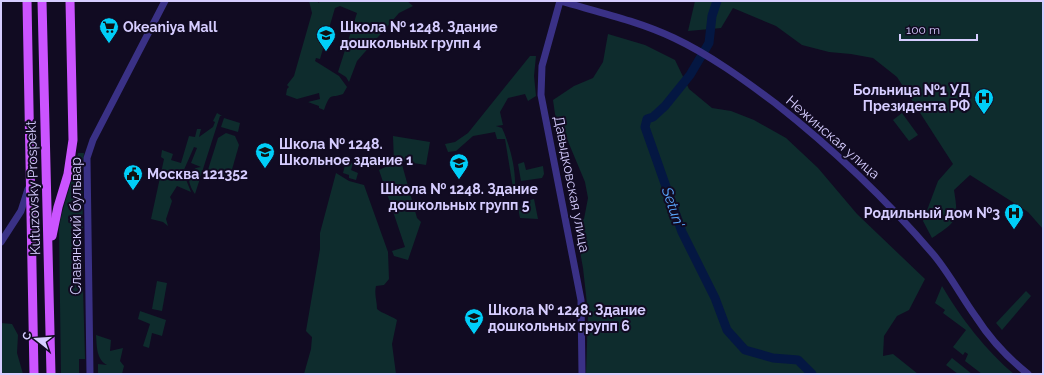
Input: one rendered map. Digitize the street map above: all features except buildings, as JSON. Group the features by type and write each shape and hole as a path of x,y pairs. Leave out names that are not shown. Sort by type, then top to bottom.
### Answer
{"main road":[{"name":"Kutuzovsky Prospekt","path":"27,1 34,374"},
{"name":"Kutuzovsky Prospekt","path":"42,1 51,374"},
{"path":"49,251 58,207 68,174 73,140 70,1"}],"street":[{"name":"Славянский бульвар","path":"90,374 87,158 96,132 165,1"},
{"name":"Нежинская улица","path":"560,1 650,28 688,46 716,61 802,124 878,194 937,260 991,338 1028,374"},
{"name":"Давыдковская улица","path":"560,1 542,66 541,95 581,300 582,374"},
{"path":"1,242 21,211 30,183"}],"green space":[{"path":"309,1 318,1 318,3 321,1 407,1 413,6 399,13 357,61 349,82 346,77 338,72 357,13 340,6 335,8 320,59 316,58 315,61 339,76 347,87 343,94 331,97 328,100 324,110 319,108 319,106 308,102 320,99 319,93 297,99 286,95 289,87 287,85 294,76 312,13"},
{"name":"Больница №1 УД Президента РФ","path":"695,1 1043,1 1043,229 1028,212 970,175 954,190 956,214 951,224 932,238 923,221 938,181 953,164 897,77 873,58 829,52 802,45 776,26 733,8 721,28 688,31"},
{"path":"608,34 645,45 675,60 689,89 712,108 731,111 754,120 786,138 818,168 857,214 925,279 909,310 897,316 884,336 883,356 893,354 918,374 586,374 588,313 583,268 575,224 584,219 588,198 585,182 567,139 556,121 553,100 574,86 593,78 603,62"},
{"path":"530,56 536,56 534,76 536,96 528,101 525,94 508,98 500,112 503,125 496,126 502,128 508,143 514,169 514,194 505,139 497,139 495,132 473,136 456,151 448,152 445,144 455,142 468,133"},
{"path":"217,113 222,116 220,116 195,194 189,182 189,178 192,171 201,167 191,163 197,148 194,147 183,172 191,192 177,186 170,197 172,201 166,219 168,226 163,222 151,219 164,159 161,157 162,150 173,154 171,160 181,163 189,136 195,137 197,129 201,129 199,137 213,127 215,122 213,121"},
{"path":"902,113 918,135 909,141 893,120"},
{"path":"224,118 240,123 238,132 221,127"},
{"path":"226,133 235,136 239,145 229,180 207,173 218,138"},
{"path":"393,136 430,142 426,165 401,161 417,218 421,222 408,260 394,256 392,251 405,247 379,170 394,163"},
{"path":"78,153 84,153 82,173 83,228 78,228 78,286 83,287 85,359 79,359 79,374 61,374 59,230"},
{"path":"346,161 353,163 351,170 358,173 356,180 349,178 349,175 343,173"},
{"path":"524,162 526,170 543,166 544,174 542,178 521,181 518,164"},
{"path":"336,173 349,181 364,185 388,252 389,279 384,285 376,286 375,295 377,309 397,320 392,344 396,374 304,374 311,349 312,337 306,331 320,249 320,233"},
{"path":"534,199 538,219 520,218 518,208 528,206 527,201"},
{"path":"157,281 167,283 162,311 152,309"},
{"path":"942,286 957,310 984,345 1014,374 982,374 965,361 968,354 965,352 963,355 953,347 966,330 943,313 945,310 935,303"},
{"path":"1026,291 1031,296 1002,330 996,323"},
{"path":"140,311 166,320 162,336 152,333 149,348 143,346 150,324 138,319"},
{"path":"1,323 12,324 18,335 17,353 23,374 1,374"},
{"path":"96,335 111,340 110,351 123,348 120,361 124,366 122,374 98,374 98,364 107,365 99,356"},
{"path":"952,358 972,374 958,374 946,365"}],"waterway":[{"name":"Setun'","path":"717,1 712,16 709,43 690,75 665,106 653,117 647,119 645,127 682,232 715,298 727,330 745,350 773,358 798,360 812,374"}],"place":[{"name":"Okeaniya Mall","path":"109,44"},
{"name":"Школа № 1248. Здание дошкольных групп 4","path":"326,52"},
{"name":"Больница №1 УД Президента РФ","path":"984,115"},
{"name":"Школа № 1248. Школьное здание 1","path":"265,169"},
{"name":"Школа № 1248. Здание дошкольных групп 5","path":"459,180"},
{"name":"Москва 121352","path":"133,191"},
{"name":"Родильный дом №3","path":"1014,230"},
{"name":"Школа № 1248. Здание дошкольных групп 6","path":"474,335"}]}
